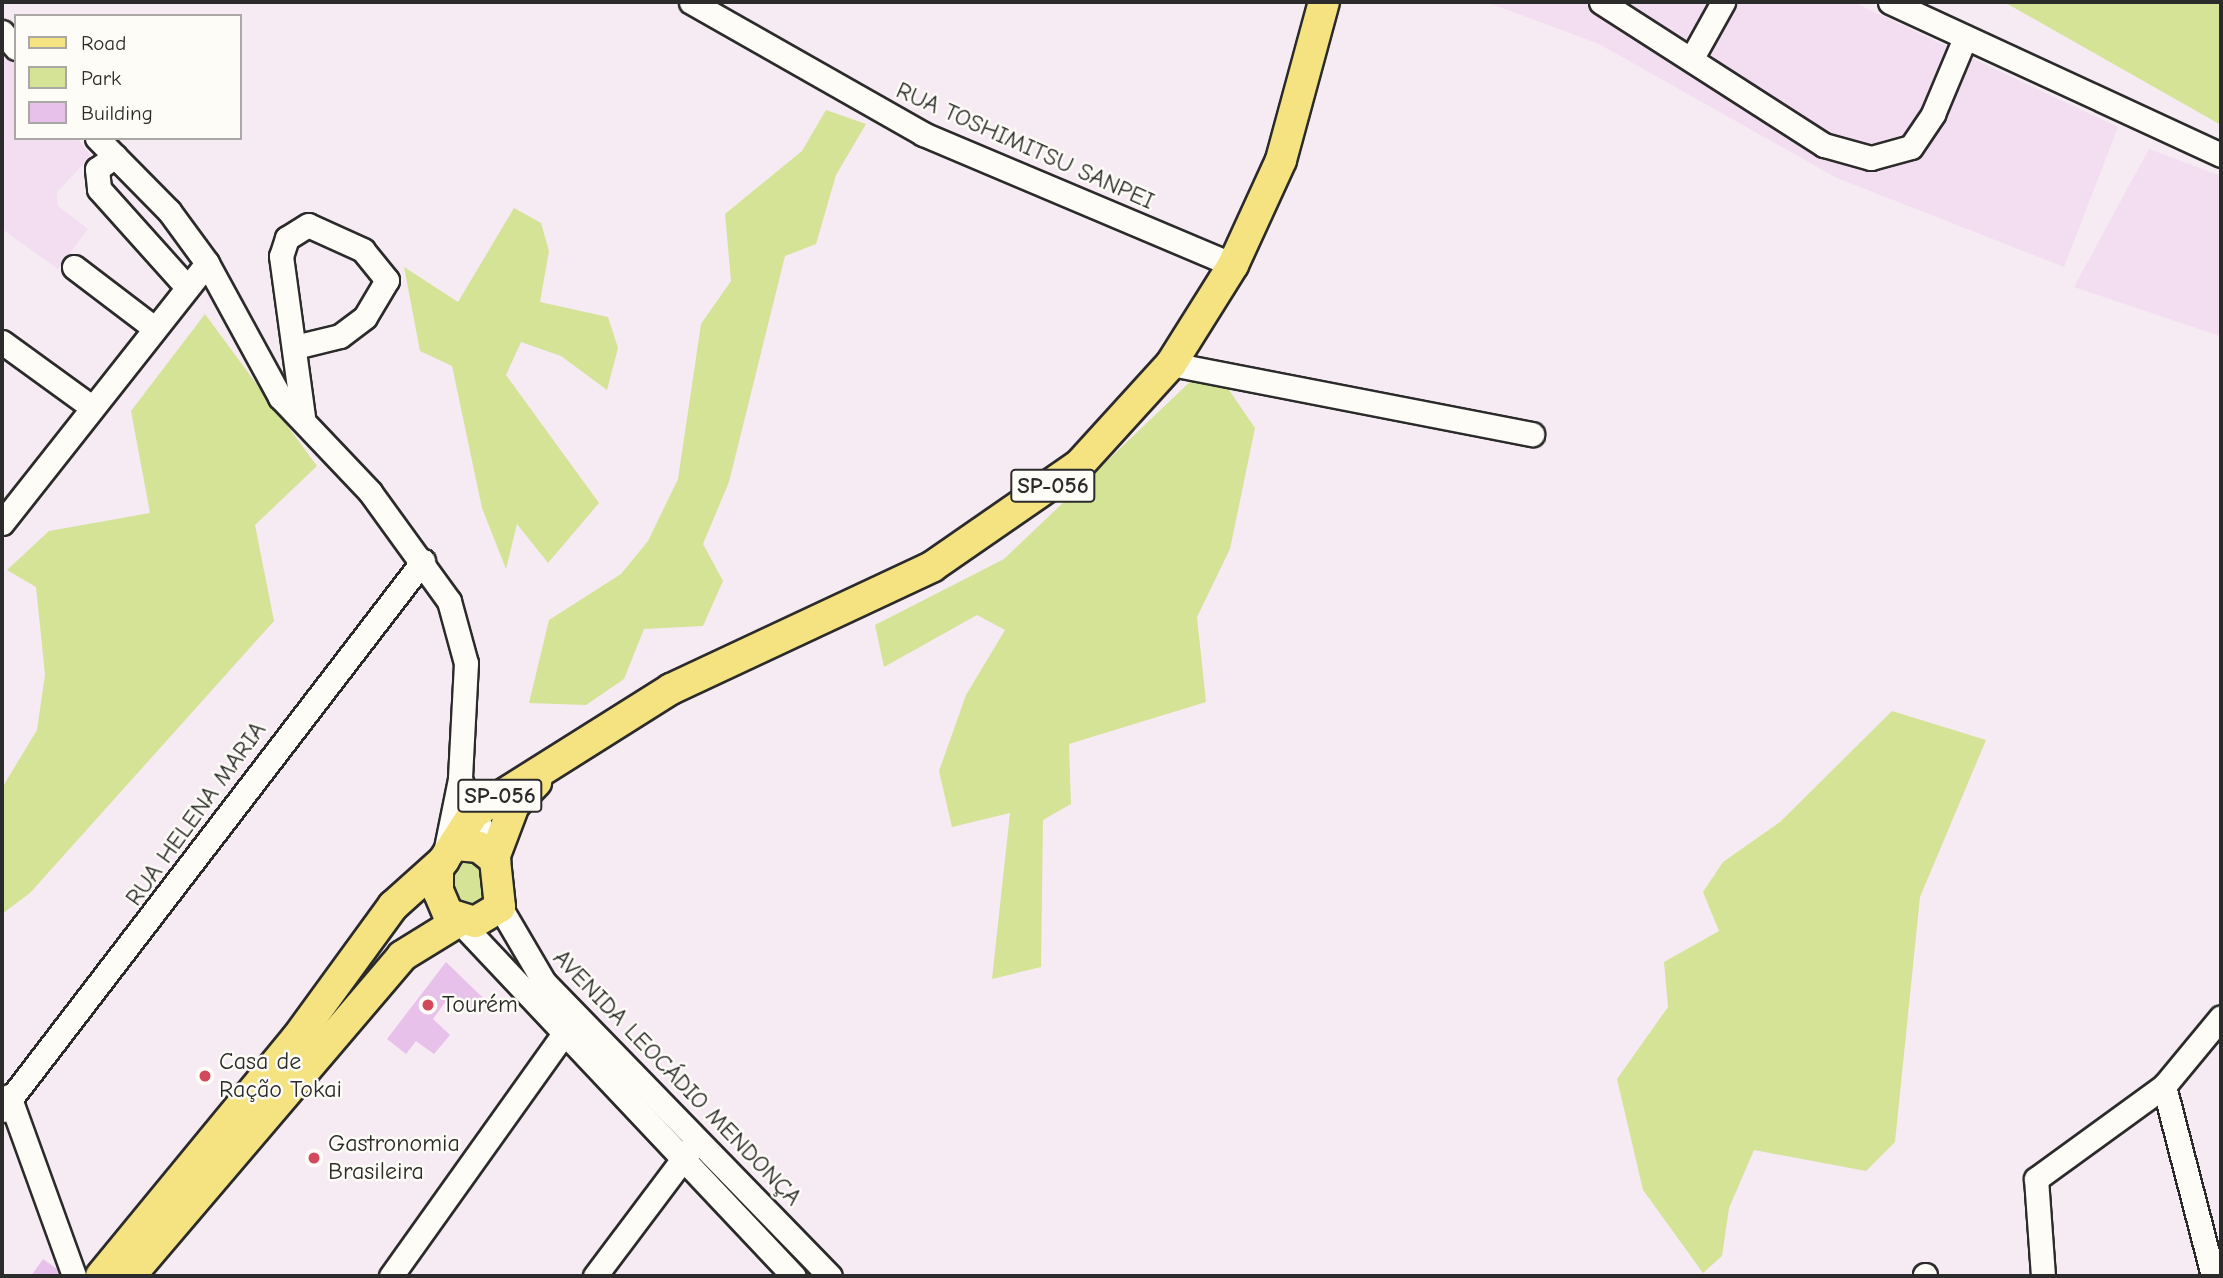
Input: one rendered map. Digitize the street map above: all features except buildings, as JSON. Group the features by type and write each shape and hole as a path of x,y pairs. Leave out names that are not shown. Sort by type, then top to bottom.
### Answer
{"main road":[{"name":"SP-056","path":"101,1276 288,1049 393,906 449,852 474,813 671,689 980,538 1079,465 1171,363 1233,265 1281,160 1324,2"},
{"path":"130,1276 402,956 459,921 475,922 500,907 495,859 514,805 558,759"},
{"path":"459,921 441,904 449,852 479,847 495,859"}],"street":[{"name":"RUA TOSHIMITSU SANPEI","path":"691,2 923,134 1233,265"},
{"path":"1601,2 1693,56 1824,145 1882,157 1911,146 1933,114 1965,38"},
{"path":"1693,56 1723,2"},
{"path":"1890,2 2221,155"},
{"path":"2,32 14,46"},
{"path":"99,140 169,211 207,263 264,373 423,561 449,601 466,663 460,779 449,852"},
{"path":"115,156 97,169 99,189 187,287"},
{"path":"295,347 340,336 365,317 387,280 363,250 308,225 288,238 281,256 303,417"},
{"path":"2,523 90,406 207,263"},
{"path":"74,267 154,328"},
{"path":"2,342 90,406"},
{"path":"1171,363 1532,434"},
{"name":"RUA HELENA MARIA","path":"5,1103 100,989 265,760 423,561"},
{"path":"460,779 495,859"},
{"name":"AVENIDA LEOCÁDIO MENDONÇA","path":"500,907 544,982 830,1276"},
{"path":"459,921 563,1035 794,1276"},
{"path":"2043,1276 2034,1216 2036,1180 2164,1086 2221,1017"},
{"path":"391,1276 563,1035"},
{"path":"2164,1086 2213,1276"},
{"path":"5,1103 74,1276"},
{"path":"596,1276 699,1140"}],"shaded area":[{"path":"1486,2 1853,2 2118,127 2064,267 1837,178 1599,44"},
{"path":"2,45 14,60 14,140 79,140 91,156 57,192 58,206 88,229 58,269 2,229"},
{"path":"2149,149 2221,176 2220,336 2074,287"}],"green space":[{"path":"2004,2 2221,2 2221,125"},
{"path":"826,110 866,124 836,175 816,244 785,256 729,482 703,544 723,581 703,626 644,629 624,679 586,705 529,703 549,620 621,574 648,541 678,479 701,324 731,281 725,214 802,151"},
{"path":"514,208 541,223 549,251 540,302 608,317 618,348 607,390 561,356 521,342 506,375 599,503 548,563 517,524 506,569 482,508 452,366 420,351 404,267 458,302"},
{"path":"205,314 317,466 255,525 274,621 30,893 2,914 2,788 37,730 45,675 36,587 7,570 49,531 150,513 131,411"},
{"path":"1194,378 1227,387 1255,428 1230,549 1197,617 1206,702 1069,744 1071,804 1043,820 1041,967 992,979 1010,813 952,827 939,771 966,695 1005,630 977,615 884,667 875,625 1004,559"},
{"path":"1892,711 1986,740 1920,897 1895,1142 1866,1171 1754,1150 1729,1208 1722,1256 1703,1273 1643,1190 1617,1079 1668,1007 1664,962 1719,931 1703,892 1723,862 1780,822"},
{"path":"466,856 482,862 487,886 483,902 462,912 448,880"}],"place":[{"name":"Tourém","path":"428,1005"},
{"name":"Casa de Ração Tokai","path":"205,1076"},
{"name":"Gastronomia Brasileira","path":"314,1158"}]}
